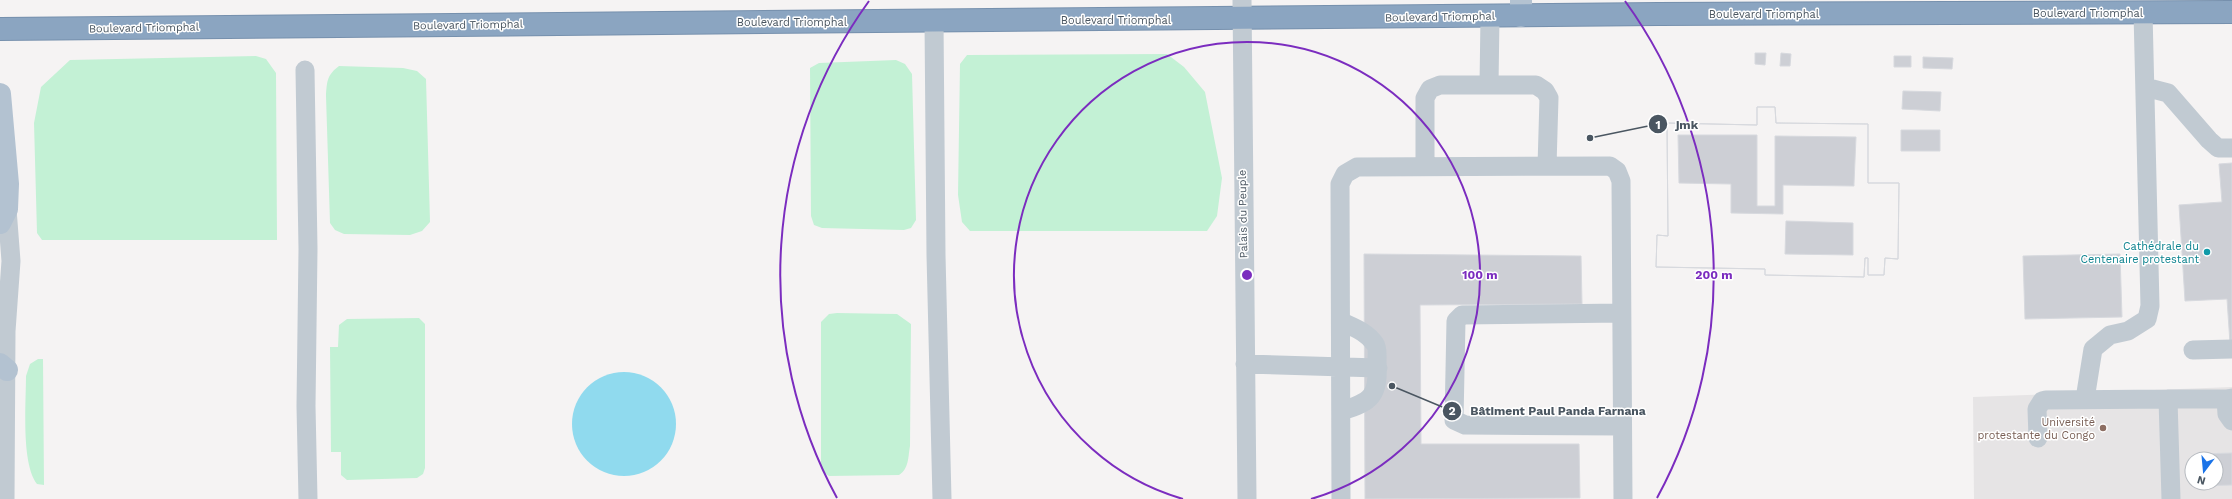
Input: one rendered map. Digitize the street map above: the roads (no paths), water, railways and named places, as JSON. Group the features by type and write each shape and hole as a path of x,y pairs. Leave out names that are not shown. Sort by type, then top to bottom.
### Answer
{"highway":[{"name":"Boulevard Triomphal","path":"0,29 934,21 1243,9 1490,16 1521,8 2232,12"}],"main road":[{"path":"0,94 4,216"}],"street":[{"name":"Palais du Peuple","path":"1243,9 1247,499"},
{"path":"2085,399 2093,349 2110,335 2128,331 2147,319 2150,306 2143,12"},
{"path":"1489,85 1490,16"},
{"path":"934,21 936,255 942,499"},
{"path":"305,70 308,249 306,406 308,499"},
{"path":"1425,166 1426,98 1430,89 1440,85 1536,85 1545,91 1549,98 1547,166"},
{"path":"2145,87 2168,93 2209,140 2218,148 2232,148"},
{"path":"1342,499 1340,184 1345,174 1357,167 1610,166 1617,171 1621,181 1623,499"},
{"path":"3,487 3,325 11,260 4,216"},
{"path":"1621,313 1462,315 1456,321 1454,420 1465,425 1622,426"},
{"path":"1342,322 1364,332 1376,345 1378,368 1375,392 1364,404 1342,411"},
{"path":"2194,350 2232,349"},
{"path":"1245,364 1378,368"},
{"path":"2038,438 2037,409 2042,401 2085,399 2229,398 2227,414 2232,421"},
{"path":"2168,399 2171,499"}],"water":[{"path":"624,372 644,376 653,381 667,395 672,404 676,424 672,444 667,453 653,467 644,472 624,476 604,472 595,467 581,453 576,444 572,424 576,404 581,395 595,381 604,376"}],"place":[{"name":"jmk","path":"1590,138"},
{"name":"Cathédrale du Centenaire protestant","path":"2207,252"},
{"name":"Bâtiment Paul Panda Farnana","path":"1392,386"},
{"name":"Université protestante du Congo","path":"2103,428"}]}
